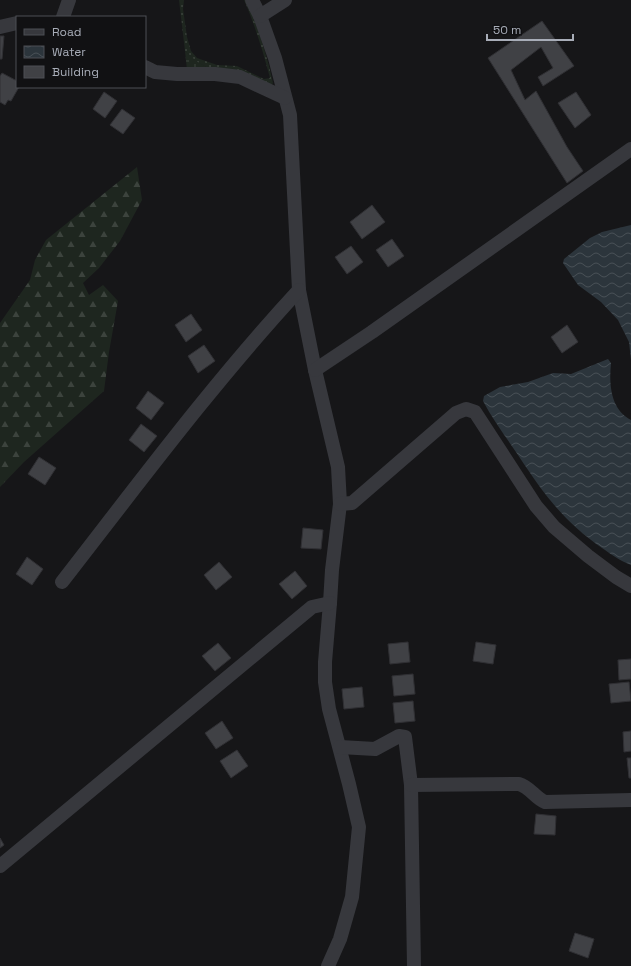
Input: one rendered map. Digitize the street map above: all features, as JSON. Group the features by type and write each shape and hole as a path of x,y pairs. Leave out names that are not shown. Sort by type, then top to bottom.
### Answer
{"street":[{"path":"63,16 69,0"},
{"path":"252,0 260,16 275,58 290,115 300,290 315,370 338,468 340,504 332,570 325,662 325,682 329,709 340,747 359,827 352,897 340,939 328,966"},
{"path":"260,16 285,0"},
{"path":"0,27 16,24"},
{"path":"146,68 155,72 177,74 214,74 240,77 285,98"},
{"path":"315,370 372,332 630,151"},
{"path":"62,582 174,439 247,349 300,290"},
{"path":"340,504 352,503 456,413 466,409 474,412 536,506 554,527 588,556 616,577 631,586"},
{"path":"0,866 312,607 330,603"},
{"path":"340,747 374,749 399,736 405,737 411,785 414,966"},
{"path":"411,785 519,784 524,785 540,800 545,802 631,800"}],"green space":[{"path":"179,0 184,0 183,9 187,37 191,51 197,58 217,65 237,66 264,79 270,78 252,19 244,0 246,0 265,51 273,83 271,86 210,69 195,61 185,51"},
{"path":"185,51 196,61 210,69 187,70"},
{"path":"137,167 142,200 120,241 99,268 83,283 89,295 103,285 118,301 104,391 24,462 0,487 0,323 30,280 35,260 46,240"}],"water":[{"path":"631,225 631,360 629,342 618,320 601,302 578,285 563,263 564,259 590,238 602,232"},
{"path":"608,359 611,363 610,379 612,395 615,403 624,415 631,420 631,565 623,562 588,538 555,506 527,469 495,422 483,401 484,396 500,387 528,382 553,373 571,374"}],"building":[{"path":"542,21 574,66 543,86 538,77 553,68 541,47 511,70 525,100 536,91 567,147 583,171 567,183 488,58"},
{"path":"0,36 4,36 2,59 0,59"},
{"path":"2,73 16,80 16,88 18,88 11,101 8,100 5,105 0,102 0,76"},
{"path":"104,92 117,101 105,118 93,109"},
{"path":"576,92 591,115 575,128 558,103"},
{"path":"122,109 135,118 123,134 110,125"},
{"path":"372,205 385,222 362,239 350,222"},
{"path":"392,239 404,256 388,267 376,250"},
{"path":"351,246 363,262 347,274 335,257"},
{"path":"191,314 202,330 186,342 175,325"},
{"path":"567,325 578,342 562,353 551,337"},
{"path":"204,345 215,361 198,373 188,356"},
{"path":"148,391 164,403 151,420 136,408"},
{"path":"141,424 157,436 144,452 129,440"},
{"path":"39,457 56,468 45,485 28,474"},
{"path":"303,528 323,530 321,549 301,548"},
{"path":"27,557 43,569 32,585 16,574"},
{"path":"219,562 232,577 216,590 204,575"},
{"path":"295,571 307,586 292,599 279,584"},
{"path":"408,642 410,662 390,664 388,644"},
{"path":"476,642 496,645 493,664 473,661"},
{"path":"218,643 231,658 215,671 202,656"},
{"path":"631,659 631,679 619,680 618,660"},
{"path":"413,674 415,694 394,696 392,676"},
{"path":"629,682 631,701 611,703 609,684"},
{"path":"362,687 364,707 344,709 342,689"},
{"path":"413,701 415,721 395,723 393,703"},
{"path":"222,721 233,738 216,749 205,733"},
{"path":"631,731 631,751 624,752 623,732"},
{"path":"237,750 248,766 231,778 220,761"},
{"path":"627,758 631,758 631,778 629,778"},
{"path":"536,814 556,816 555,835 534,834"},
{"path":"0,838 4,845 0,848"},
{"path":"575,933 594,939 588,958 569,951"}]}
